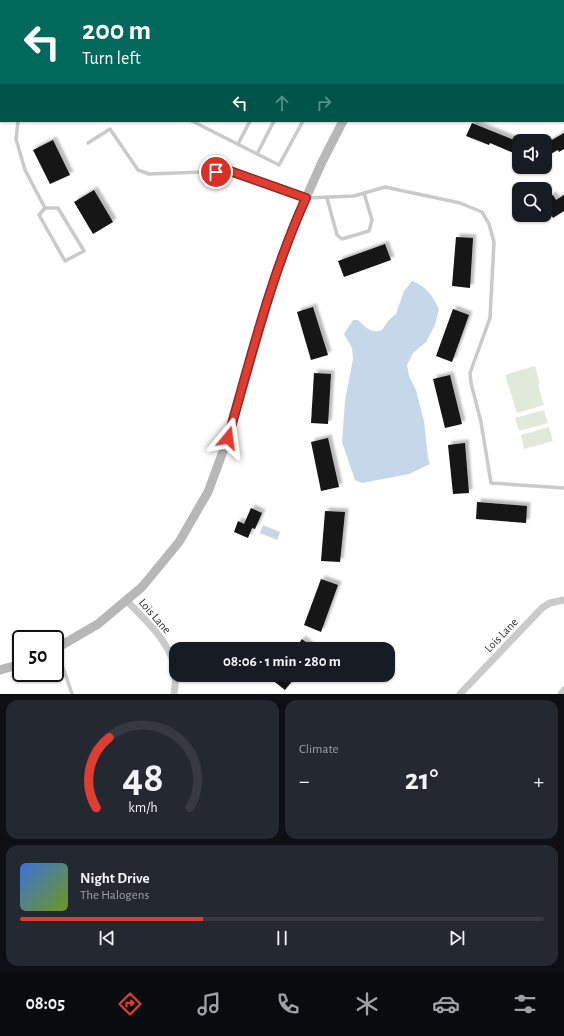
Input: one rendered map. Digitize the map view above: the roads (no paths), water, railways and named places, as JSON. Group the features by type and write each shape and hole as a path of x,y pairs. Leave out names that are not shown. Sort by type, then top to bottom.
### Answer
{"main road":[{"path":"64,644 98,624 142,587 179,542 208,492 228,438 277,270 306,198 342,122"},
{"path":"0,670 12,667"}],"street":[{"name":"Lois Lane","path":"126,600 167,647 175,669 174,694"},
{"name":"Lois Lane","path":"460,694 542,608 550,602 564,600"},
{"path":"561,694 564,690"}],"lane":[{"path":"18,122 16,139 25,170 45,208"},
{"path":"194,122 279,165 302,122"},
{"path":"238,144 249,122"},
{"path":"257,154 273,122"},
{"path":"88,143 110,129 138,170 149,174 230,171 306,198 354,196 384,187 460,203 482,212 489,224 494,242 490,318 470,373 471,383 481,422 491,482 564,488"},
{"path":"327,198 337,235 342,239 369,231 372,220 364,194"},
{"path":"45,208 58,208 84,251 66,261 39,215 45,208"},
{"path":"64,673 72,694"}],"water":[{"path":"412,281 422,286 428,292 439,309 435,325 426,342 413,353 407,365 409,376 416,390 424,421 430,464 409,474 362,483 355,480 342,442 345,401 353,359 352,348 344,334 353,320 358,320 371,330 382,330 388,321 396,314 404,291"},
{"path":"263,525 280,532 277,540 260,533"}]}
